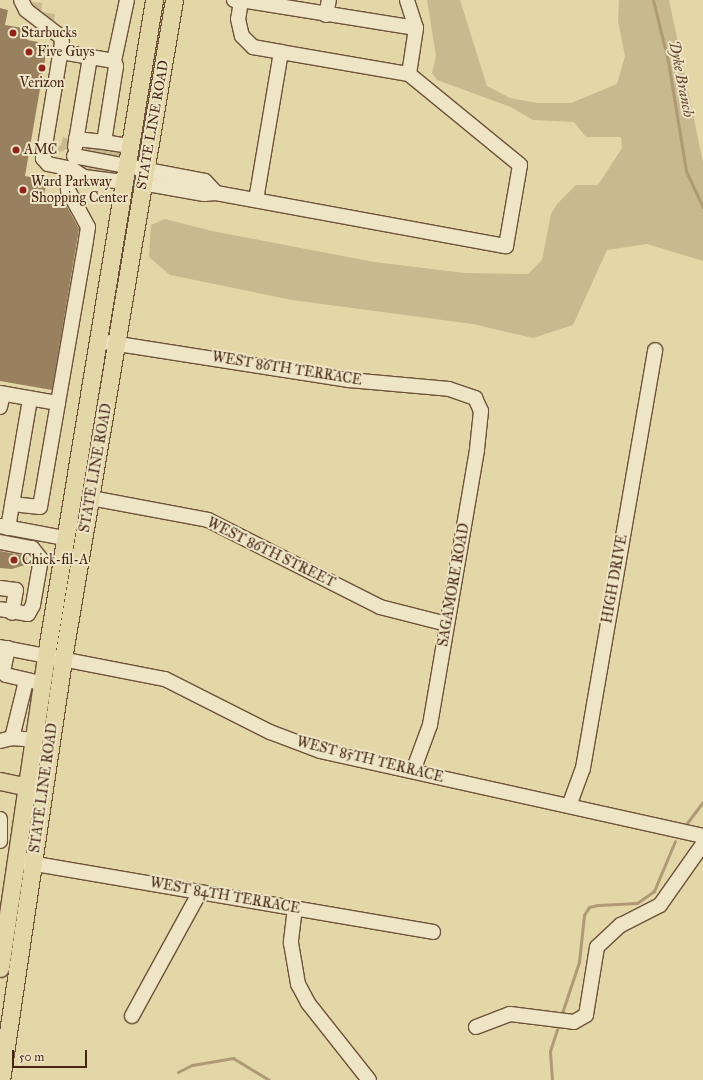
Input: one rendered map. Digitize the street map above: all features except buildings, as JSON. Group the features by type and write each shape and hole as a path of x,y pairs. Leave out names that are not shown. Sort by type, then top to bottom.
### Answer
{"main road":[{"name":"STATE LINE ROAD","path":"0,968 4,910 35,788 54,658 65,538 99,341 154,0"},
{"name":"STATE LINE ROAD","path":"1,1080 33,864 35,788 34,682 54,658 91,498 174,0"},
{"path":"0,781 35,788"}],"street":[{"path":"21,0 26,10 61,36 61,52 43,158 48,164 127,165 144,176 205,181 216,193 506,246 520,165 409,74 254,47 242,36 238,19 238,0 416,28"},
{"path":"104,142 116,66 114,61 127,0"},
{"path":"326,15 329,0"},
{"path":"407,0 416,28 409,74"},
{"path":"61,52 114,61"},
{"path":"256,200 281,52"},
{"path":"12,504 40,507 88,227 68,190 71,164 90,57"},
{"path":"76,139 104,142 122,146"},
{"path":"71,164 84,177 124,182"},
{"name":"WEST 86TH TERRACE","path":"99,341 349,380 465,391 474,398"},
{"name":"HIGH DRIVE","path":"569,806 583,768 655,350"},
{"path":"1,398 30,399 58,403"},
{"name":"SAGAMORE ROAD","path":"413,771 430,725 481,421 481,410 474,398"},
{"path":"30,399 12,504 4,527 65,538"},
{"name":"WEST 86TH STREET","path":"91,498 208,520 380,607 447,624"},
{"path":"0,542 32,548 41,559 31,609 23,615 6,611 16,590 0,588"},
{"path":"4,647 4,671 34,682 6,740 34,740"},
{"name":"WEST 85TH TERRACE","path":"4,647 165,679 299,744 703,836"},
{"path":"0,819 0,842"},
{"path":"476,1027 510,1014 574,1022 586,1015 597,947 622,925 660,905 703,844"},
{"name":"WEST 84TH TERRACE","path":"16,861 433,932"},
{"path":"132,1016 200,892"},
{"path":"295,908 291,943 298,984 308,1003 369,1080"}],"shaded area":[{"path":"427,0 460,0 487,86 510,98 538,103 571,103 617,84 625,56 618,21 619,0 669,0 703,162 703,261 647,244 607,250 573,325 533,338 473,324 292,300 170,275 149,257 151,225 165,219 212,231 374,262 465,273 528,274 542,260 551,214 557,204 576,185 598,185 622,148 621,137 586,137 574,122 533,120 511,107 437,80 432,73 436,56"},
{"path":"32,2 42,3 41,12 55,14 54,21 33,8"},
{"path":"63,137 69,139 67,149 60,152 52,146 61,146"},
{"path":"85,147 121,150 121,157 85,151"},
{"path":"80,164 117,170 117,175 81,170"}],"waterway":[{"name":"Dyke Branch","path":"653,0 668,61 686,171 703,207"},
{"path":"687,823 703,802"},
{"path":"561,1016 579,962 584,915 589,907 598,905 637,903 654,891 675,841"},
{"path":"552,1080 550,1051 559,1024"},
{"path":"178,1072 192,1065 233,1058 269,1080"}],"place":[{"name":"Starbucks","path":"13,33"},
{"name":"Five Guys","path":"29,52"},
{"name":"Verizon","path":"42,68"},
{"name":"AMC","path":"16,150"},
{"name":"Ward Parkway Shopping Center","path":"23,190"},
{"name":"Chick-fil-A","path":"14,560"}]}
